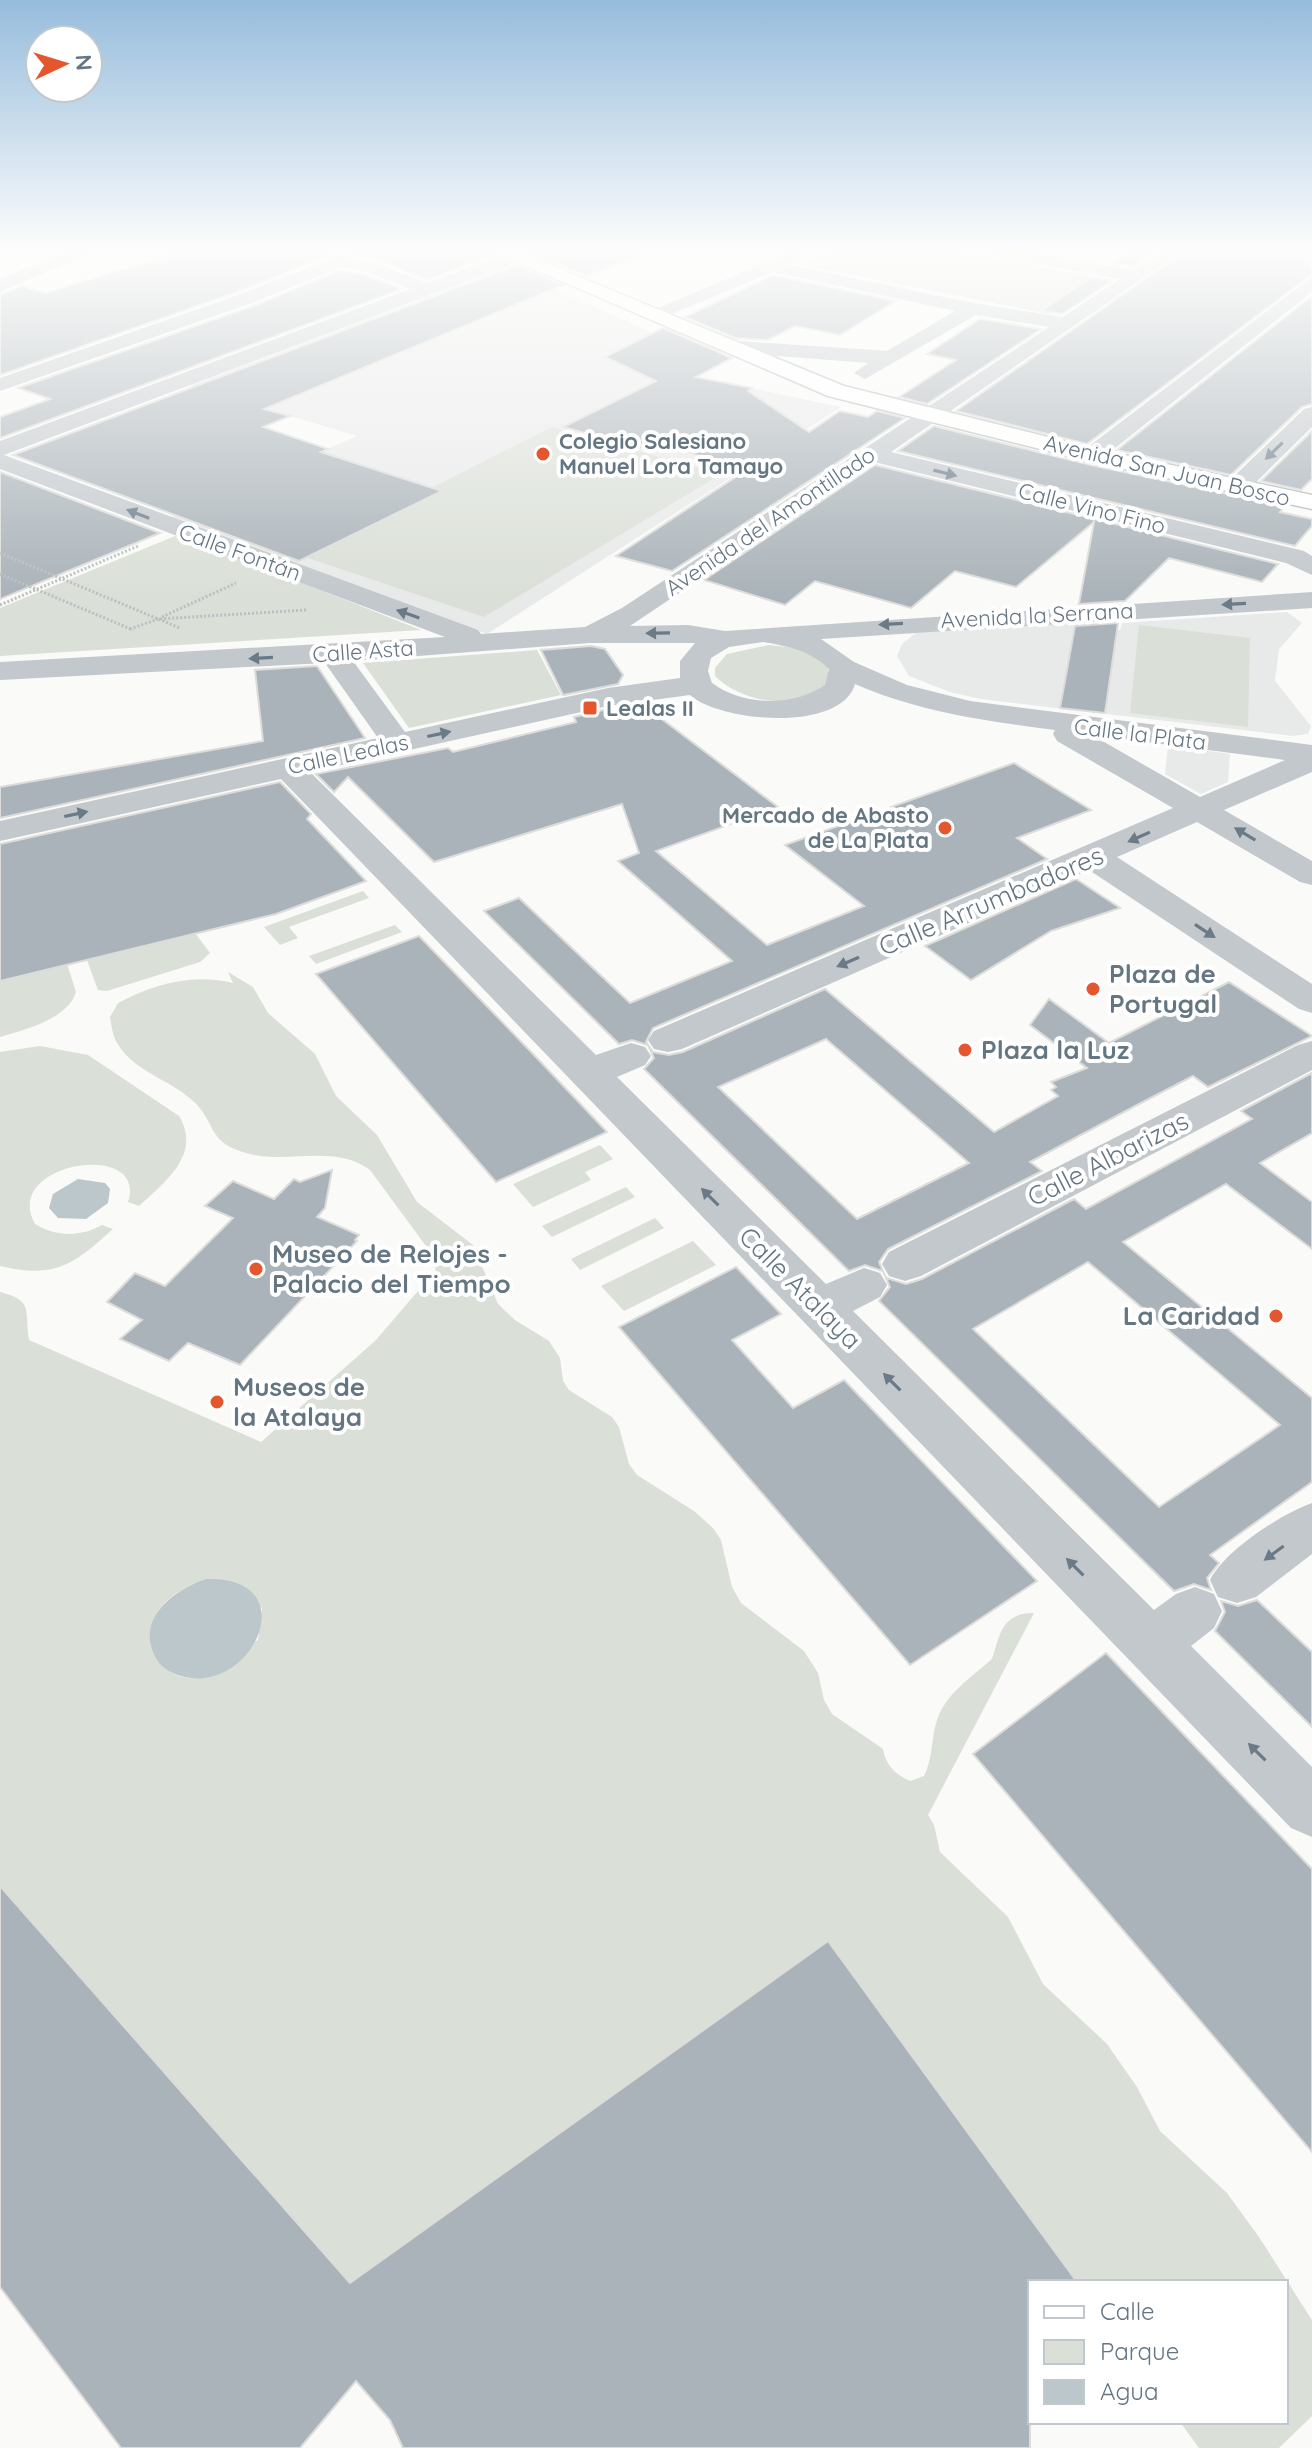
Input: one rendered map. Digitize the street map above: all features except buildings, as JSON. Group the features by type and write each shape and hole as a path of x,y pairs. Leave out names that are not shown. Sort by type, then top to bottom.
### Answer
{"main road":[{"name":"Avenida San Juan Bosco","path":"775,366 836,391 933,416 1236,488 1312,502"}],"street":[{"path":"0,385 53,366"},
{"path":"0,449 217,366"},
{"path":"836,391 877,366"},
{"name":"Avenida del Amontillado","path":"590,635 632,614 1005,366"},
{"path":"1092,455 1206,366"},
{"path":"1236,488 1312,414"},
{"name":"Calle Vino Fino","path":"869,454 1295,557 1312,567"},
{"name":"Calle Fontán","path":"0,461 481,642"},
{"name":"Avenida la Serrana","path":"724,639 1310,596"},
{"name":"Calle Asta","path":"0,671 333,654 590,635 688,633 724,639"},
{"name":"Calle la Plata","path":"763,634 809,644 825,652 844,668 896,691 969,710 1048,723 1121,746 1312,757"},
{"path":"697,685 694,659 724,639"},
{"path":"333,654 397,743"},
{"path":"818,703 839,689 844,668"},
{"name":"Calle la Plata","path":"697,685 704,693 735,705 778,709 818,703 969,710"},
{"name":"Calle Lealas","path":"0,831 608,697 697,685"},
{"name":"Calle la Plata","path":"1121,746 1202,809 1312,875"},
{"name":"Calle Arrumbadores","path":"668,1040 1093,857 1312,757"},
{"name":"Calle Atalaya","path":"288,768 1312,1808"},
{"path":"1093,857 1312,1001"},
{"name":"Calle Albarizas","path":"905,1264 1312,1054"},
{"path":"589,1073 631,1056"},
{"path":"820,1308 864,1285"},
{"path":"1237,1580 1312,1525"},
{"path":"1151,1645 1195,1611"}],"path":[{"path":"0,605 179,529"},
{"path":"0,553 183,629 174,663"},
{"path":"118,630 133,629 158,619 277,565"},
{"path":"0,574 133,629"},
{"path":"158,619 309,609"},
{"path":"122,665 133,629"}],"shaded area":[{"name":"Colegio Salesiano Manuel Lora Tamayo","path":"240,366 716,366 698,377 841,407 487,634 171,517 357,436 189,386"},
{"path":"1287,612 1302,623 1279,649 1275,681 1311,726 1308,734 1293,736 981,699 950,692 909,676 897,656 902,644 916,633 1058,622 1120,630 1122,623"},
{"path":"1168,745 1230,754 1228,782 1201,794 1165,774"}],"green space":[{"path":"552,427 721,474 484,617 299,555"},
{"path":"180,534 421,630 0,656 0,608"},
{"path":"1139,625 1250,638 1248,727 1130,713"},
{"path":"769,645 804,649 828,667 829,681 803,698 772,701 740,693 715,676 715,668 727,654"},
{"path":"537,650 561,695 409,728 363,663"},
{"path":"363,891 369,898 289,927 298,938 280,945 264,927"},
{"path":"395,925 402,932 316,964 309,956"},
{"path":"195,933 210,953 200,962 107,991 98,990 87,960"},
{"path":"67,964 76,992 64,1009 44,1022 0,1037 0,981"},
{"path":"228,972 253,987 268,1013 315,1054 336,1096 377,1135 417,1202 473,1245 498,1304 515,1320 549,1341 560,1358 563,1381 569,1390 612,1417 619,1427 629,1464 637,1475 694,1511 713,1528 721,1540 732,1587 741,1603 804,1651 818,1673 824,1700 832,1714 883,1749 886,1760 896,1772 910,1781 924,1776 941,1710 960,1686 992,1659 1008,1621 1034,1613 928,1815 934,1825 940,1852 1008,1917 1043,1984 1107,2044 1137,2087 1160,2131 1227,2193 1286,2280 1076,2280 827,1941 350,2283 0,1886 0,1292 23,1303 29,1340 261,1442 376,1340 436,1270 429,1250 370,1170 341,1158 262,1156 233,1148 218,1137 192,1100 134,1063 117,1043 110,1017 118,1003 174,982 218,980 233,983","holes":["206,1579 262,1608 258,1640 209,1673 195,1678 179,1676 162,1664 153,1645 151,1631 160,1608 169,1599"]},
{"path":"40,1046 88,1055 179,1116 186,1143 183,1155 169,1177 139,1206 128,1202 129,1182 117,1170 99,1165 76,1166 55,1173 38,1186 30,1203 35,1224 68,1234 86,1232 102,1225 113,1229 74,1260 62,1266 35,1271 0,1266 0,1052"},
{"path":"600,1145 613,1159 585,1172 591,1180 533,1207 513,1184"},
{"path":"626,1187 635,1197 552,1237 542,1226"},
{"path":"655,1218 664,1228 580,1270 571,1259"},
{"path":"693,1241 716,1265 624,1311 601,1286"},
{"path":"1288,2282 1312,2320 1312,2416 1279,2448 1199,2448 1181,2424 1288,2424"}],"water":[{"path":"78,1179 105,1183 110,1189 108,1203 86,1219 58,1218 49,1208 53,1194"},
{"path":"206,1579 238,1584 256,1597 262,1617 257,1638 243,1658 223,1673 198,1679 164,1668 155,1656 150,1636 151,1625 164,1604 184,1589"}],"place":[{"name":"Colegio Salesiano Manuel Lora Tamayo","path":"543,454"},
{"name":"Lealas II","path":"590,708"},
{"name":"Mercado de Abasto de La Plata","path":"945,828"},
{"name":"Plaza de Portugal","path":"1093,989"},
{"name":"Plaza la Luz","path":"965,1050"},
{"name":"Museo de Relojes - Palacio del Tiempo","path":"256,1269"},
{"name":"La Caridad","path":"1276,1316"},
{"name":"Museos de la Atalaya","path":"217,1402"}]}
